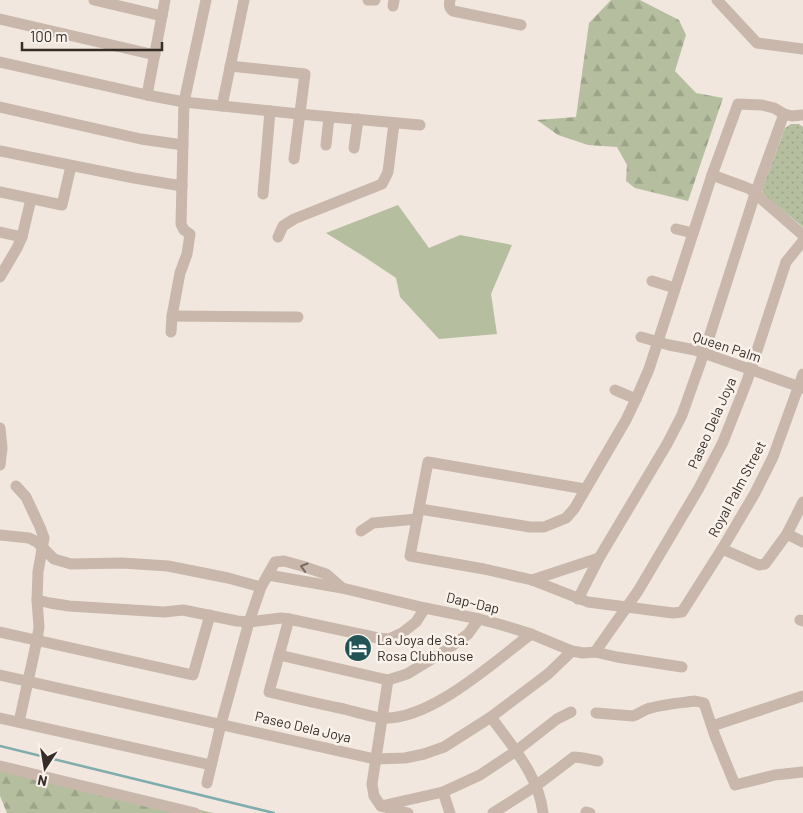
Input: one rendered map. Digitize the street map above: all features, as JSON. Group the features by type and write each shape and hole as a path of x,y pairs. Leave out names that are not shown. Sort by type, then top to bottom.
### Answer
{"street":[{"path":"94,0 162,16"},
{"path":"147,95 165,0"},
{"path":"171,332 180,273 187,254 190,234 184,230 181,224 184,102 206,0"},
{"path":"222,106 244,0"},
{"path":"368,0 375,0"},
{"path":"450,0 451,9 454,11 522,25"},
{"path":"717,0 757,42 803,48"},
{"path":"0,20 155,55"},
{"path":"0,62 184,102 420,125"},
{"path":"230,66 305,74 294,159"},
{"path":"361,531 373,523 418,514 530,527 544,527 566,518 574,509 626,420 649,368 712,175 738,104 768,106 784,114 792,116 803,115"},
{"path":"0,107 141,139 183,145"},
{"path":"263,194 270,111"},
{"path":"578,599 599,558 682,415 755,194 784,114"},
{"path":"326,145 329,117"},
{"path":"354,148 358,119"},
{"path":"278,237 283,226 294,219 382,184 388,172 394,123"},
{"path":"0,151 70,166 182,186"},
{"path":"0,192 62,205 70,166"},
{"path":"712,175 745,186 803,235"},
{"path":"0,275 22,237 32,199"},
{"path":"676,229 693,234"},
{"path":"0,232 22,237"},
{"name":"Paseo Dela Joya","path":"596,652 627,608 699,488 719,450 751,370 786,262 803,240"},
{"path":"652,281 675,288"},
{"path":"172,316 298,317"},
{"name":"Queen Palm","path":"641,337 695,350 801,387"},
{"name":"Royal Palm Street","path":"627,608 673,613 682,612 755,493 773,457 801,387 803,374"},
{"path":"615,390 636,399"},
{"path":"0,428 0,465"},
{"path":"585,489 428,462 410,556 484,569 532,580 588,602 627,608"},
{"path":"16,486 26,497 44,538 38,572 37,600 39,627 19,722"},
{"path":"722,549 759,565 765,564 787,534 803,502"},
{"path":"787,534 803,542"},
{"path":"0,535 29,538 37,542 54,559 71,564 122,563 168,566 228,578 261,587"},
{"path":"532,580 599,558"},
{"path":"207,783 249,622 261,587 270,568 275,562 284,561 302,566 326,574 342,588"},
{"name":"Dap~Dap","path":"268,575 342,588 479,619 531,634 572,651 583,653 596,652 682,667"},
{"path":"37,600 69,606 162,617 183,610 249,622 281,618 389,639 402,633 416,622 425,608"},
{"path":"0,632 193,674 210,615"},
{"path":"289,619 270,692 382,718 405,716 441,700 467,683 531,634"},
{"path":"279,655 388,680 407,674 445,651 468,634 479,619"},
{"name":"Paseo Dela Joya","path":"0,674 375,759 405,758 444,747 491,717 548,674 572,651"},
{"path":"388,680 372,784 374,796 381,806 408,813"},
{"path":"712,726 803,696"},
{"path":"596,713 634,716 650,708 695,701 704,703 735,784 775,775 803,772"},
{"path":"381,806 443,792 480,775 516,751 557,719 571,712"},
{"path":"491,717 516,751 537,785 543,813"},
{"path":"0,718 211,765"},
{"path":"493,813 537,785 574,758 598,761"},
{"path":"0,766 195,813"},
{"path":"443,792 450,813"}],"green space":[{"path":"611,0 640,0 679,20 686,35 675,71 696,93 723,98 688,201 635,188 626,181 627,165 617,147 588,145 558,135 537,120 576,117 589,23"},
{"path":"791,124 799,124 803,127 803,227 764,195 762,190 785,128"},
{"path":"398,205 429,248 460,235 512,245 491,294 497,334 439,339 400,297 396,278 326,233"},
{"path":"0,767 214,813 7,813 0,796"}],"waterway":[{"path":"0,746 274,813"}],"place":[{"name":"La Joya de Sta. Rosa Clubhouse","path":"358,648"}]}
